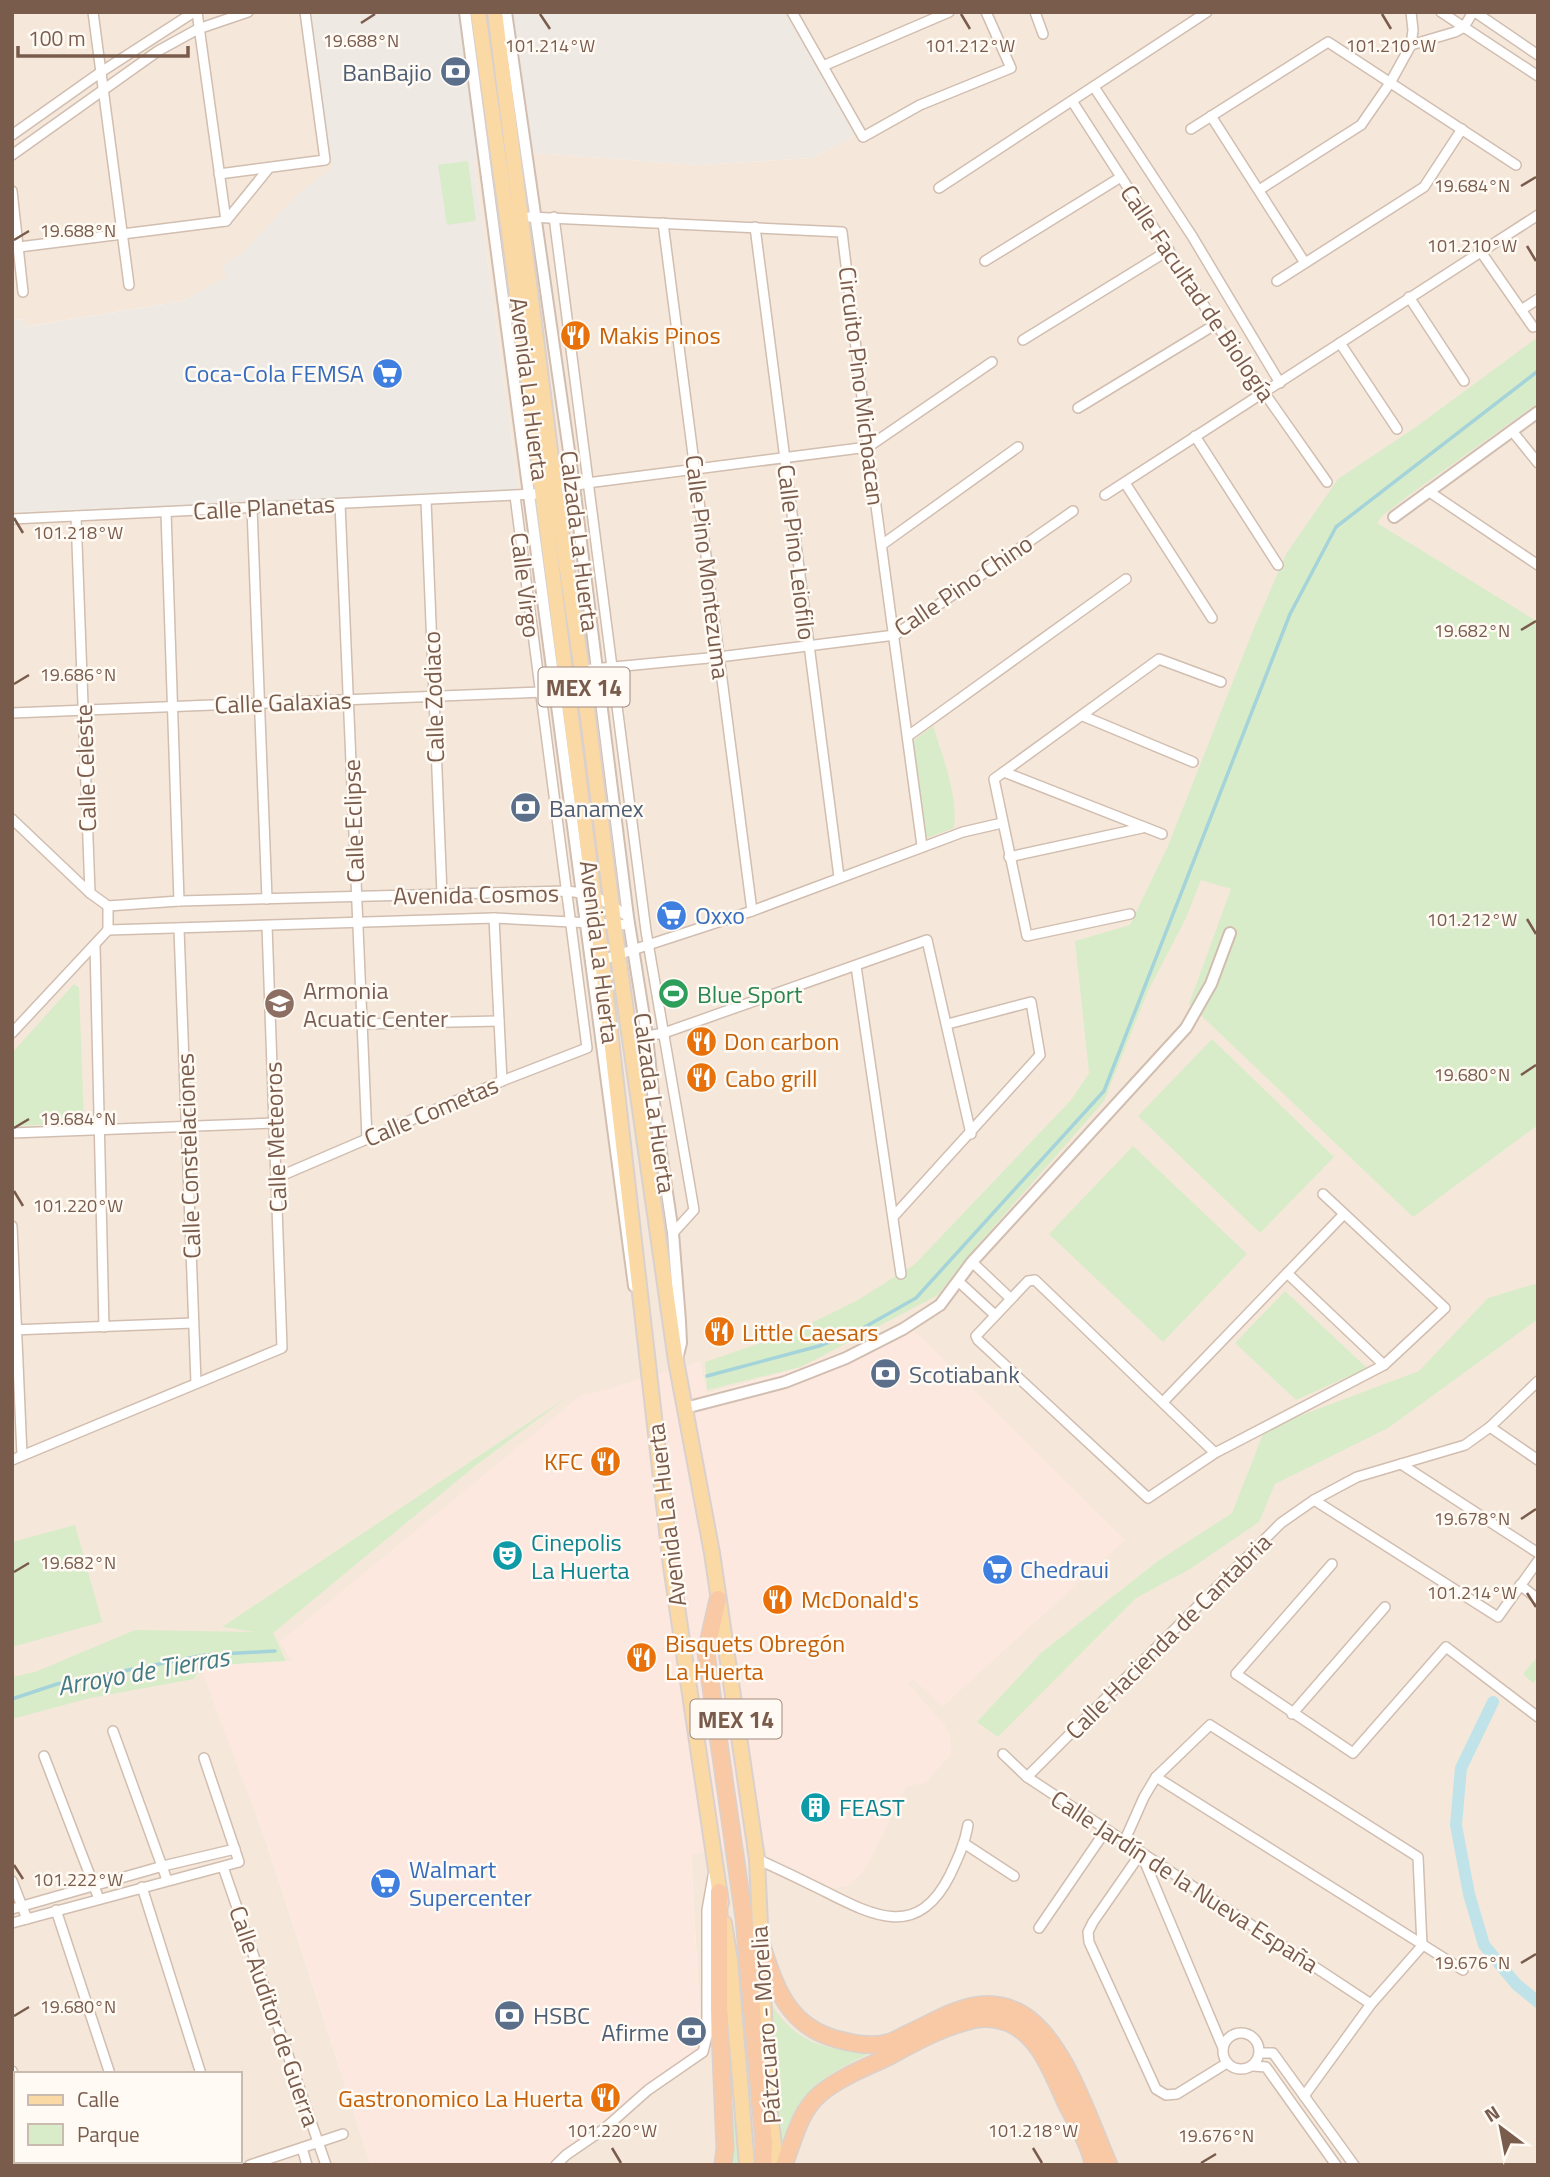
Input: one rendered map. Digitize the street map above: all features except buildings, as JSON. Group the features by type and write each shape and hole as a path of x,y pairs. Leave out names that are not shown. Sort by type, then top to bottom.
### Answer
{"highway":[{"path":"718,1599 706,1652 744,1918 764,2144 763,2165"},
{"path":"719,1892 719,2008 725,2148 723,2165"},
{"path":"759,1937 778,1992 807,2027 825,2037 858,2045 888,2043 967,2006 984,2003 1021,2014 1039,2028 1059,2052 1109,2165"},
{"path":"784,2165 796,2129 806,2111 820,2095 840,2081 915,2043 971,2020 990,2018 1023,2031 1040,2050 1093,2165"}],"main road":[{"name":"Avenida La Huerta","path":"478,12 542,492 561,691 586,894 590,921 602,960 671,1566 719,1892"},
{"name":"Avenida La Huerta","path":"495,12 527,217 542,492 589,669 613,923 677,1361 718,1599 757,1859 757,1886"},
{"name":"Pátzcuaro - Morelia","path":"757,1886 768,2102 777,2165"},
{"name":"MEX 14","path":"719,1892 730,1959 747,2165"}],"street":[{"path":"93,12 129,285"},
{"path":"12,135 101,72 195,12 226,222"},
{"path":"12,155 158,51 198,29 248,12"},
{"path":"219,174 325,160 306,12"},
{"name":"Calzada La Huerta","path":"465,12 542,492"},
{"name":"Calzada La Huerta","path":"506,12 527,217 574,486 589,669 647,1036 673,1233 681,1343 677,1361"},
{"path":"792,12 863,137 920,105 1011,68 986,12"},
{"path":"820,62 949,12"},
{"path":"1043,34 1036,15 1048,12"},
{"path":"939,188 1207,12"},
{"path":"1259,190 1360,125 1390,83 1411,45 1411,12"},
{"path":"1441,12 1538,76"},
{"path":"1411,45 1464,27 1474,12 1538,55"},
{"path":"1191,129 1328,42 1516,165"},
{"name":"Calle Facultad de Biología","path":"1094,87 1192,236 1280,383"},
{"name":"Calle Facultad de Biología","path":"1072,101 1216,324 1327,482"},
{"path":"1211,116 1306,263"},
{"path":"1277,281 1424,187 1462,129"},
{"path":"19,247 226,222 269,168"},
{"path":"985,261 1121,177"},
{"path":"12,191 23,292"},
{"path":"1105,495 1538,215"},
{"name":"Circuito Pino Michoacan","path":"527,217 842,232 922,846"},
{"name":"Calzada La Huerta","path":"554,217 649,944 694,1210 673,1233"},
{"name":"Calle Pino Montezuma","path":"663,223 752,911"},
{"name":"Calle Pino Leiofilo","path":"755,227 839,877"},
{"path":"1023,340 1169,250"},
{"path":"1481,252 1533,327"},
{"path":"1409,297 1464,381"},
{"path":"1521,310 1538,299"},
{"path":"1079,408 1216,324"},
{"path":"1340,343 1396,429"},
{"path":"868,447 992,362"},
{"path":"1394,517 1538,412"},
{"path":"1512,431 1538,463"},
{"path":"1195,436 1278,565"},
{"name":"Calle Planetas","path":"12,519 515,496 587,483 868,447"},
{"path":"883,544 1018,447"},
{"path":"1125,483 1212,618"},
{"path":"1428,491 1538,565"},
{"name":"Calle Virgo","path":"515,496 587,1048"},
{"name":"Calle Zodiaco","path":"426,500 442,894"},
{"name":"Calle Eclipse","path":"340,504 367,1139"},
{"path":"252,508 267,899"},
{"name":"Calle Pino Chino","path":"589,669 719,657 895,635 1073,510"},
{"path":"166,512 180,901"},
{"name":"Calle Celeste","path":"76,516 90,893"},
{"path":"908,736 1126,579"},
{"path":"1130,914 1027,936 994,779 1159,659 1221,682"},
{"name":"Calle Galaxias","path":"12,713 561,691"},
{"path":"1083,716 1193,762"},
{"path":"1004,772 1162,834"},
{"path":"12,819 90,893 108,906 108,930 12,1034"},
{"path":"602,960 752,911 922,846 963,832 1002,823"},
{"path":"1009,856 1143,828"},
{"name":"Avenida Cosmos","path":"108,906 180,901 567,891 586,894 611,904 629,921"},
{"path":"494,918 502,1081"},
{"name":"Avenida Cosmos","path":"108,930 494,918 613,923 629,921"},
{"name":"Calzada La Huerta","path":"590,921 632,1281 643,1313"},
{"name":"Calle Meteoros","path":"196,1383 282,1348 267,926"},
{"name":"Calle Constelaciones","path":"179,929 196,1383"},
{"path":"685,1408 785,1382 846,1358 903,1329 940,1305 972,1262 1186,1028 1210,984 1230,933"},
{"path":"647,1036 664,1033 927,940 971,1134"},
{"path":"95,945 104,1326"},
{"path":"856,966 901,1274"},
{"path":"894,1216 1040,1055 1031,1002 948,1024"},
{"path":"362,1024 499,1021"},
{"name":"Calle Cometas","path":"276,1178 502,1081 587,1048"},
{"path":"12,1133 275,1123"},
{"path":"1215,1454 1032,1279 1010,1298 978,1333 978,1340 1148,1498 1215,1454 1384,1365 1445,1308 1323,1194"},
{"path":"1163,1402 1344,1214"},
{"path":"12,1226 14,1330 22,1455"},
{"path":"972,1262 1010,1298"},
{"path":"1287,1272 1384,1365"},
{"path":"958,1281 995,1315"},
{"path":"14,1330 192,1323"},
{"name":"Calle Hacienda de Cantabria","path":"1027,1777 1281,1523 1314,1500 1357,1477 1465,1445 1490,1427 1538,1381"},
{"path":"12,1460 196,1383"},
{"path":"1490,1427 1538,1460"},
{"path":"1401,1464 1538,1553"},
{"path":"1314,1500 1498,1617 1538,1561"},
{"path":"1332,1564 1236,1674 1353,1753 1446,1647 1538,1717"},
{"path":"1520,1585 1538,1599"},
{"path":"1292,1714 1385,1607"},
{"path":"1124,1842 1156,1777 1210,1725 1418,1857 1422,1946 1371,2004 1304,2096"},
{"path":"113,1731 167,1880"},
{"name":"Calle Jardín de la Nueva España","path":"1003,1754 1027,1777 1371,2004"},
{"path":"44,1756 99,1899"},
{"path":"12,1923 239,1862 204,1758"},
{"path":"1156,1777 1463,1970"},
{"path":"757,1859 865,1912 893,1917 918,1913 940,1895 965,1844 968,1825"},
{"path":"1039,1928 1107,1830"},
{"path":"965,1844 1014,1876"},
{"path":"17,1908 163,1866 235,1849"},
{"path":"1141,1853 1227,2063"},
{"path":"1141,1853 1093,1922 1088,1932 1089,1942 1156,2089 1166,2095 1177,2095 1227,2063"},
{"path":"556,2165 604,2129 648,2090 702,2052 708,2036 707,1910 715,1864"},
{"name":"Calle Auditor de Guerra","path":"223,1867 326,2165"},
{"path":"12,1881 17,1908 27,1919"},
{"path":"142,1887 200,2072"},
{"path":"56,1910 109,2072"},
{"path":"1223,2048 1229,2037 1247,2034 1257,2041 1260,2053 1253,2066"},
{"path":"1260,2053 1273,2053 1354,2165"},
{"path":"1227,2063 1242,2070 1253,2066 1266,2067 1336,2165"},
{"path":"1303,2120 1315,2111"},
{"path":"250,2165 343,2134"},
{"name":"Calle Auditor de Guerra","path":"302,2148 307,2165"}],"shaded area":[{"path":"12,12 308,12 333,168 299,193 242,253 222,266 228,276 183,301 24,327 23,319 12,320"},
{"path":"308,12 785,12 855,135 813,158 698,165 536,153 474,161 519,492 12,512 12,320 23,319 25,327 183,301 227,276 222,266 242,253 299,193 332,168"},
{"path":"785,12 1538,12 1538,2165 560,2165 703,2052 697,2049 700,2021 691,1854 751,1724 755,1720 888,1703 912,1679 904,1321 859,1345 790,1371 706,1394 700,1363 280,1642 294,1661 201,1666 266,1841 371,2165 12,2165 12,512 519,492 474,161 536,153 698,165 813,158 855,135"},
{"path":"904,1321 1125,1540 943,1706 913,1679 908,1684 944,1724 950,1737 951,1754 925,1783 907,1786 867,1865 859,1876 846,1886 833,1888 767,1855 765,1844 691,1854 700,2021 697,2049 705,2053 647,2094 560,2165 371,2165 266,1841 200,1666 293,1661 280,1642 579,1397 700,1362 707,1394 790,1371 859,1345"}],"green space":[{"path":"468,161 476,221 447,225 438,165"},
{"path":"1538,337 1538,403 1412,493 1377,523 1538,622 1538,1125 1413,1217 1189,1004 1231,889 1201,880 1185,920 1148,991 1104,1101 976,1247 938,1295 801,1367 707,1390 705,1362 793,1332 858,1300 915,1264 1071,1100 1089,1073 1075,941 1130,925 1168,846 1286,554 1338,479 1416,427"},
{"path":"933,726 952,790 954,828 924,839 912,742"},
{"path":"74,984 79,988 84,1123 12,1126 12,1053"},
{"path":"1212,1039 1334,1157 1260,1233 1138,1116"},
{"path":"1133,1146 1247,1254 1163,1342 1049,1234"},
{"path":"1538,1283 1538,1319 1388,1428 1275,1484 1259,1522 1190,1569 1136,1598 998,1737 977,1722 1041,1653 1158,1561 1232,1513 1265,1429 1419,1371 1488,1298"},
{"path":"1285,1291 1367,1368 1296,1400 1235,1343"},
{"path":"566,1398 475,1466 273,1633 286,1661 201,1666 194,1679 90,1698 12,1719 12,1677 35,1672 135,1630 255,1632 222,1627"},
{"path":"75,1525 102,1622 12,1647 12,1542"},
{"path":"1538,1656 1538,1677 1533,1683 1523,1674"},
{"path":"771,2004 791,2028 813,2042 868,2054 822,2081 801,2101 781,2150 774,2073"},
{"path":"733,2106 739,2165 728,2165 730,2107"}],"waterway":[{"path":"707,1376 819,1346 856,1332 916,1298 1104,1091 1290,614 1336,527 1538,371"},
{"name":"Arroyo de Tierras","path":"12,1699 57,1684 205,1655 275,1651"},
{"path":"1493,1702 1461,1768 1456,1825 1469,1894 1484,1945 1516,1984 1538,2002"}],"place":[{"name":"BanBajio","path":"455,72"},
{"name":"Makis Pinos","path":"576,335"},
{"name":"Coca-Cola FEMSA","path":"387,373"},
{"name":"Banamex","path":"526,808"},
{"name":"Oxxo","path":"672,915"},
{"name":"Blue Sport","path":"674,994"},
{"name":"Armonia Acuatic Center","path":"280,1004"},
{"name":"Don carbon","path":"701,1041"},
{"name":"Cabo grill","path":"702,1078"},
{"name":"Little Caesars","path":"719,1332"},
{"name":"Scotiabank","path":"886,1374"},
{"name":"KFC","path":"606,1461"},
{"name":"Cinepolis La Huerta","path":"508,1556"},
{"name":"Chedraui","path":"997,1569"},
{"name":"McDonald's","path":"778,1599"},
{"name":"Bisquets Obregón La Huerta","path":"642,1657"},
{"name":"FEAST","path":"816,1807"},
{"name":"Walmart Supercenter","path":"386,1883"},
{"name":"HSBC","path":"510,2015"},
{"name":"Afirme","path":"692,2032"},
{"name":"Gastronomico La Huerta","path":"606,2098"}]}
